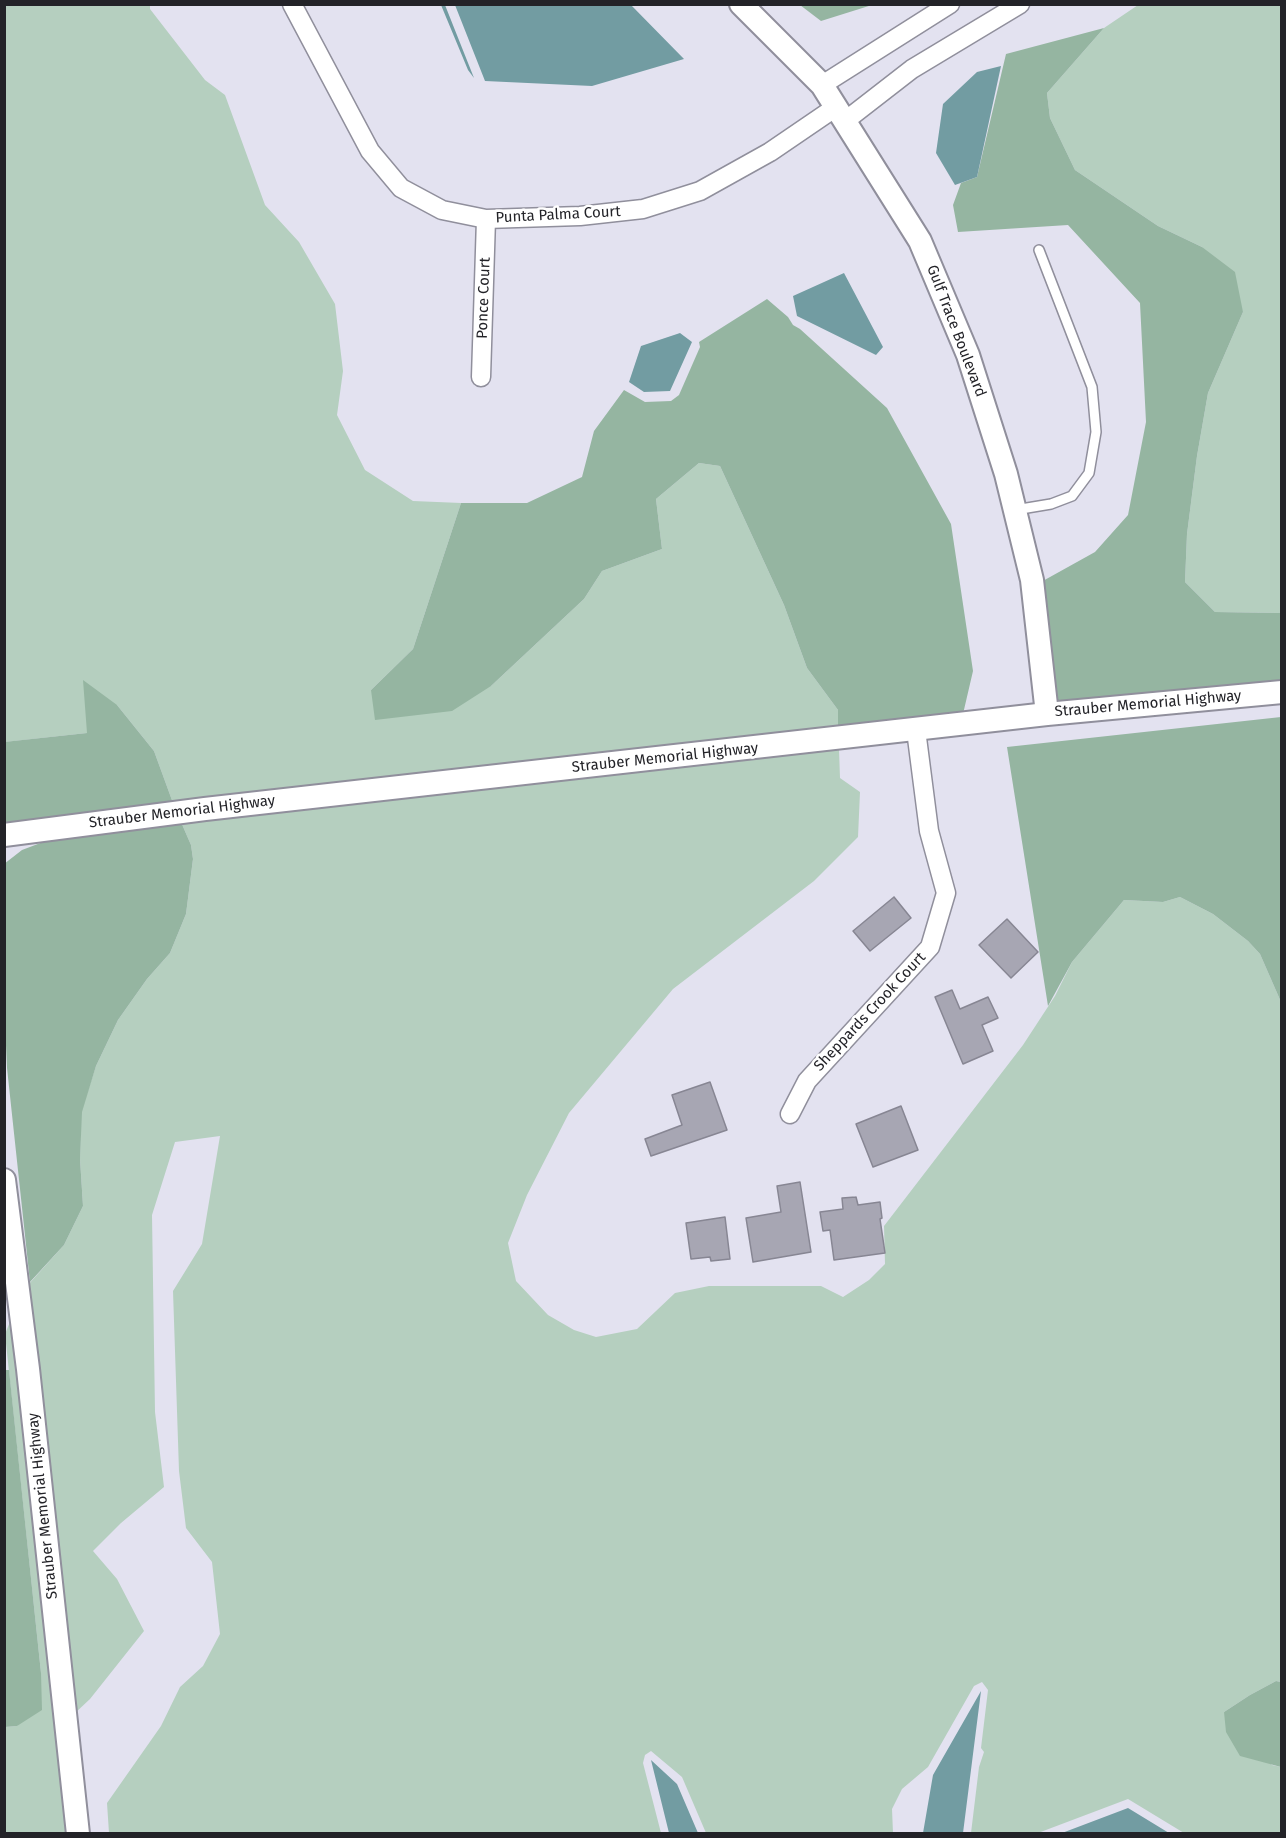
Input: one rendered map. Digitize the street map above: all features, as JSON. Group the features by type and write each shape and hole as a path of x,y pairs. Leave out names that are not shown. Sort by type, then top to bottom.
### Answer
{"street":[{"name":"Punta Palma Court","path":"292,4 370,151 401,188 442,210 486,219 580,216 643,209 700,191 840,114 1020,4"},
{"name":"Gulf Trace Boulevard","path":"741,4 822,85 920,241 968,356 1006,474 1032,580 1047,714"},
{"path":"822,85 950,4"},
{"name":"Ponce Court","path":"481,377 486,219"},
{"name":"Strauber Memorial Highway","path":"4,835 205,809 1047,714 1281,692"},
{"name":"Sheppards Crook Court","path":"790,1114 807,1081 930,948 946,893 929,831 916,730"},
{"name":"Strauber Memorial Highway","path":"4,851 18,841 48,829"},
{"name":"Strauber Memorial Highway","path":"4,1180 29,1381 78,1833"}],"lane":[{"path":"1015,510 1051,504 1072,496 1089,473 1096,432 1092,387 1039,250"}],"shaded area":[{"path":"4,5 150,5 150,9 205,80 225,95 265,205 299,242 335,304 343,371 337,415 365,470 413,501 461,503 413,649 371,690 491,686 584,599 602,571 662,549 656,499 699,463 720,466 784,605 807,668 838,710 838,728 173,803 154,751 117,705 87,733 5,742"},
{"path":"441,5 445,5 474,78 468,70"},
{"path":"455,5 631,5 684,59 592,86 485,81"},
{"path":"800,5 872,5 821,21"},
{"path":"1138,5 1281,5 1281,613 1215,612 1185,582 1187,534 1208,393 1243,312 1202,247 1158,226 1075,170 1050,118 1047,93 1104,28"},
{"path":"1104,28 1047,93 1050,118 1075,170 1158,226 1202,247 1235,272 1243,312 1208,393 1187,534 1185,582 1215,612 1281,613 1281,682 1055,703 1041,582 1095,552 1128,515 1146,422 1140,303 1068,225 958,232 953,205 961,183 977,177 1006,54"},
{"path":"1001,66 977,177 955,185 936,153 943,104 977,72"},
{"path":"844,273 883,347 876,355 797,316 793,296"},
{"path":"767,299 887,408 951,524 973,671 963,714 838,728 838,710 807,668 784,605 720,466 699,463 656,499 662,549 602,571 584,599 491,686 452,711 375,720 371,690 413,649 461,503 527,503 582,477 594,431 624,390 645,402 671,401 679,395 700,347 699,342"},
{"path":"680,333 692,342 670,391 644,392 629,382 641,346"},
{"path":"83,680 117,705 154,751 173,803 54,818 53,816 46,819 5,824 4,742 87,733"},
{"path":"1281,717 1281,1002 1260,954 1248,941 1213,914 1180,897 1163,902 1124,900 1072,962 1048,1006 1007,747"},
{"path":"839,749 840,778 860,792 858,837 814,881 673,989 569,1113 527,1195 508,1243 516,1281 548,1315 574,1330 596,1337 637,1329 675,1293 709,1286 821,1286 843,1297 869,1280 885,1264 884,1226 1023,1045 1055,996 1072,962 1124,900 1163,902 1180,897 1213,914 1248,941 1260,954 1281,1002 1281,1682 1276,1681 1224,1712 1272,1765 1281,1767 1281,1833 1184,1833 1128,1799 1038,1833 971,1833 979,1767 984,1752 981,1748 988,1690 982,1682 974,1686 928,1767 902,1789 892,1809 893,1833 706,1833 682,1777 651,1751 645,1755 643,1763 661,1833 109,1833 107,1803 161,1726 180,1687 203,1666 220,1634 212,1562 186,1528 179,1471 173,1291 202,1244 220,1136 175,1142 152,1215 155,1412 164,1487 121,1523 93,1551 117,1579 144,1631 90,1699 74,1714 27,1286 64,1245 83,1206 80,1159 81,1112 96,1066 118,1020 147,979 170,953 186,914 193,859 191,845 181,822"},
{"path":"181,822 191,845 193,859 186,914 170,953 147,979 118,1020 96,1066 82,1112 80,1159 83,1206 64,1245 30,1282 7,1068 4,864 22,850 51,839"},
{"path":"12,1317 68,1833 5,1834 5,1727 17,1726 41,1673 5,1334"},
{"path":"5,1370 9,1370 41,1673 42,1710 17,1726 5,1727"},
{"path":"1276,1681 1281,1682 1281,1767 1240,1756 1226,1732 1224,1712"},
{"path":"981,1691 963,1833 923,1833 933,1775"},
{"path":"651,1760 677,1784 698,1833 669,1833"},
{"path":"1128,1808 1169,1833 1062,1833"}],"building":[{"path":"894,897 911,918 870,951 853,931"},
{"path":"1007,919 1038,952 1011,978 979,945"},
{"path":"952,990 960,1009 988,997 998,1018 982,1025 993,1051 963,1064 935,997"},
{"path":"710,1082 727,1130 651,1156 645,1139 682,1125 672,1095"},
{"path":"901,1106 918,1150 873,1167 856,1124"},
{"path":"800,1182 811,1252 753,1262 746,1218 781,1212 777,1186"},
{"path":"856,1197 858,1205 880,1202 885,1253 834,1260 830,1230 823,1231 820,1212 843,1209 842,1198"},
{"path":"725,1217 730,1259 711,1261 710,1257 691,1259 686,1223"}]}
